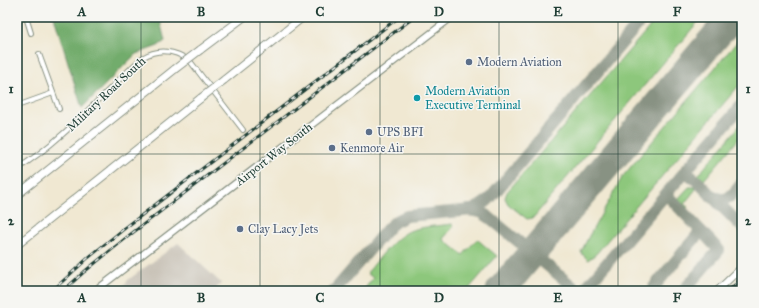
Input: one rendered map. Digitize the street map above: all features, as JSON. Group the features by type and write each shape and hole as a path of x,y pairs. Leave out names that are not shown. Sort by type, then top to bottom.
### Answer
{"highway":[{"path":"17,195 175,69 244,17"},
{"path":"17,245 303,17"}],"main road":[{"name":"Airport Way South","path":"95,291 452,17"},
{"path":"717,291 742,267"}],"street":[{"path":"26,17 31,33"},
{"name":"Military Road South","path":"17,169 51,145 74,125 142,58 152,53 161,51 181,55 190,61 243,130"},
{"path":"39,54 59,109"},
{"path":"17,106 53,93"},
{"path":"17,140 19,145"}],"shaded area":[{"path":"178,243 221,283 214,291 119,291 128,280"}],"green space":[{"path":"54,17 159,17 165,41 158,46 136,54 82,108"},
{"path":"658,17 702,17 533,218 527,219 508,204 505,198 507,192"},
{"path":"742,36 742,82 596,254 588,260 581,252 623,176"},
{"path":"742,123 742,135 704,180 698,175"},
{"path":"689,187 694,187 696,189 684,204 688,207 686,209 678,199"},
{"path":"452,224 454,226 443,239 463,255 476,240 478,240 497,256 467,291 363,291 373,278 367,273 399,237 412,230"}],"taxiway":[{"path":"334,291 389,227 396,221 407,216 472,210 487,201 644,17"},
{"path":"583,291 742,105"},
{"path":"685,171 697,181 742,227"},
{"path":"711,196 726,199 742,183"},
{"path":"666,194 719,250 683,291"},
{"path":"469,210 481,212 490,218 578,291"},
{"path":"653,291 657,283 701,231"}],"runway":[{"path":"500,291 732,17"}],"railway":[{"path":"52,291 88,258 125,228 399,17"},
{"path":"63,291 131,234 414,17"},
{"path":"728,291 742,278"}],"place":[{"name":"Modern Aviation","path":"469,62"},
{"name":"Modern Aviation Executive Terminal","path":"417,98"},
{"name":"UPS BFI","path":"369,132"},
{"name":"Kenmore Air","path":"332,148"},
{"name":"Clay Lacy Jets","path":"240,229"}]}
